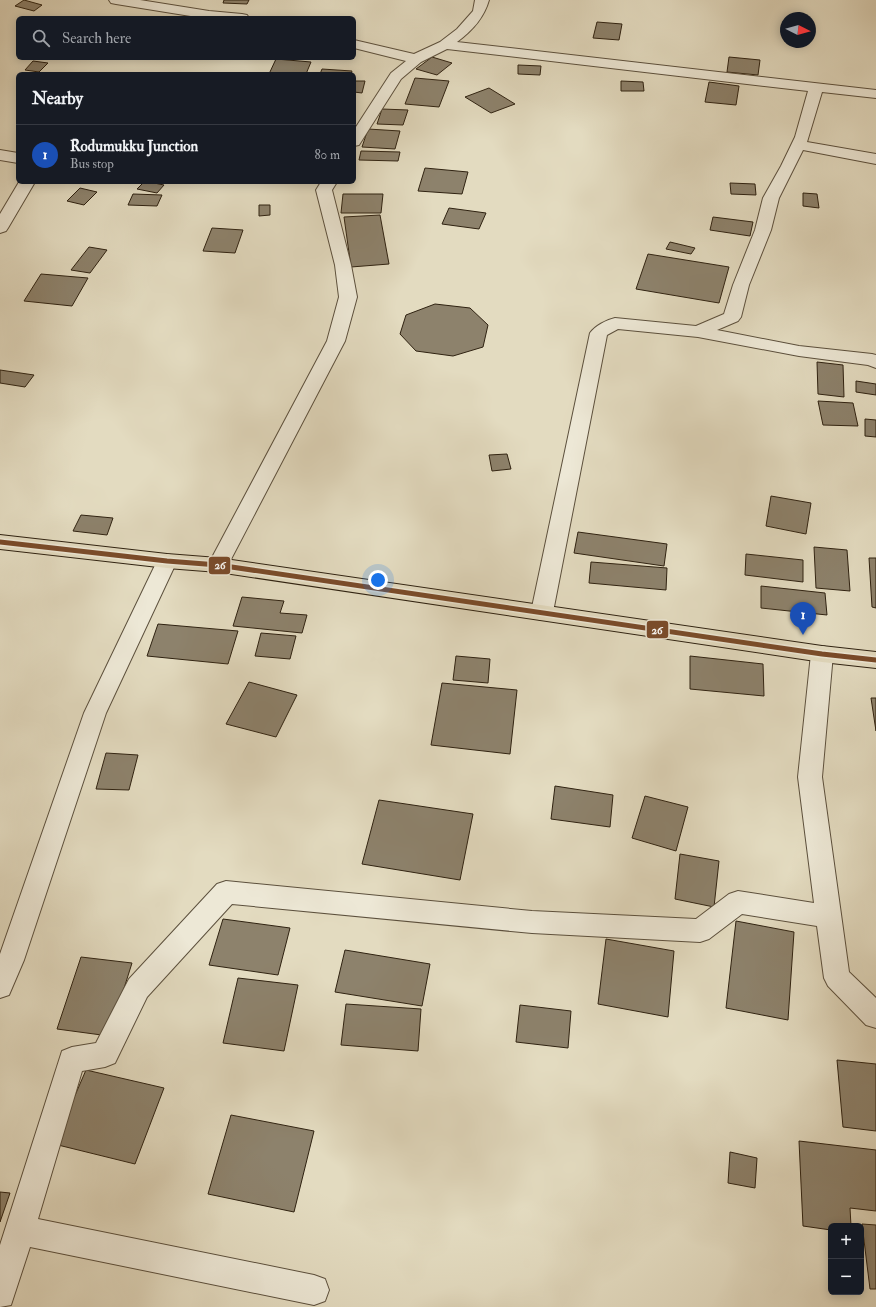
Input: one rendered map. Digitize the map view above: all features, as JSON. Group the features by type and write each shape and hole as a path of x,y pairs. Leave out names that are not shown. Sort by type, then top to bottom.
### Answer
{"main road":[{"path":"0,542 167,561 218,565 822,654 876,660"}],"street":[{"path":"116,0 220,16"},
{"path":"356,139 396,76 416,59 445,45 462,32 479,12 482,0"},
{"path":"356,44 416,59"},
{"path":"445,45 560,60 876,94"},
{"path":"698,332 732,317 741,285 763,230 771,198 802,137 816,87"},
{"path":"798,145 876,159"},
{"path":"0,155 16,158"},
{"path":"0,228 25,184"},
{"path":"218,565 336,341 348,297 343,265 324,190 328,184"},
{"path":"542,612 599,333 615,323 698,332 799,351 872,360 876,362"},
{"path":"0,986 11,960 96,713 167,561"},
{"path":"822,654 810,777 837,978 876,1016"},
{"path":"0,1294 72,1060 105,1054 138,988 226,892 532,922 700,931 738,902 828,917"},
{"path":"20,1230 314,1290"}],"building":[{"path":"24,0 42,5 34,11 15,6"},
{"path":"224,0 249,0 247,4 223,3"},
{"path":"597,22 622,24 619,40 593,38"},
{"path":"432,57 452,63 437,75 416,69"},
{"path":"729,57 760,60 758,75 727,72"},
{"path":"276,60 311,62 307,72 270,72"},
{"path":"33,61 48,63 39,72 25,70"},
{"path":"518,65 541,66 540,75 518,74"},
{"path":"322,69 352,71 352,72 321,72"},
{"path":"415,78 449,81 439,107 405,104"},
{"path":"356,81 365,81 362,93 356,92"},
{"path":"621,81 643,82 644,91 621,91"},
{"path":"709,82 739,86 736,105 705,102"},
{"path":"489,88 515,104 491,113 465,97"},
{"path":"382,109 408,110 403,125 377,124"},
{"path":"368,129 400,131 395,149 362,147"},
{"path":"361,151 400,152 398,161 359,160"},
{"path":"425,168 468,172 462,194 418,191"},
{"path":"730,183 755,184 756,195 731,194"},
{"path":"142,184 164,185 157,193 137,189"},
{"path":"80,188 97,192 84,205 67,201"},
{"path":"803,193 817,194 819,208 803,206"},
{"path":"133,194 162,195 157,206 128,205"},
{"path":"343,194 383,194 381,213 341,213"},
{"path":"259,205 270,205 270,215 259,216"},
{"path":"449,208 486,213 479,229 442,224"},
{"path":"380,215 389,264 351,267 344,217"},
{"path":"713,217 753,222 750,236 710,230"},
{"path":"212,228 243,230 235,253 203,251"},
{"path":"670,242 695,248 691,254 666,249"},
{"path":"89,247 107,250 90,273 71,270"},
{"path":"648,254 729,267 719,303 636,289"},
{"path":"41,274 88,278 72,306 24,301"},
{"path":"435,304 470,308 488,325 483,347 453,356 416,351 400,334 406,315"},
{"path":"817,362 843,365 844,397 818,394"},
{"path":"0,370 34,375 25,387 0,383"},
{"path":"856,381 876,384 876,395 856,392"},
{"path":"818,401 853,403 858,426 823,425"},
{"path":"865,419 876,420 876,437 865,436"},
{"path":"507,454 511,469 492,471 489,455"},
{"path":"771,496 811,503 806,534 766,526"},
{"path":"81,515 113,518 107,535 73,531"},
{"path":"578,532 667,544 664,566 574,553"},
{"path":"814,547 847,550 850,591 816,588"},
{"path":"746,554 803,560 803,582 745,575"},
{"path":"869,558 876,558 876,608 872,607"},
{"path":"591,562 667,568 666,590 589,583"},
{"path":"761,586 825,593 827,615 761,608"},
{"path":"242,597 284,601 280,613 307,615 302,633 233,626"},
{"path":"158,624 238,631 228,664 147,656"},
{"path":"261,633 296,636 290,659 255,656"},
{"path":"456,656 490,659 488,683 453,680"},
{"path":"690,656 763,664 764,696 690,689"},
{"path":"249,682 297,695 276,737 226,724"},
{"path":"442,683 517,690 510,754 431,745"},
{"path":"871,698 876,698 876,731"},
{"path":"106,753 138,755 129,790 96,789"},
{"path":"555,786 613,795 610,827 551,819"},
{"path":"645,796 688,807 676,851 632,838"},
{"path":"379,800 473,814 460,880 362,864"},
{"path":"680,854 719,861 714,907 675,899"},
{"path":"223,919 290,928 278,975 209,965"},
{"path":"736,921 794,932 788,1020 726,1008"},
{"path":"606,939 674,951 668,1017 598,1004"},
{"path":"345,950 430,964 422,1006 335,992"},
{"path":"81,957 132,963 109,1036 57,1029"},
{"path":"238,978 298,985 284,1051 223,1043"},
{"path":"346,1004 421,1009 418,1051 341,1045"},
{"path":"520,1005 571,1011 568,1048 516,1042"},
{"path":"837,1060 876,1064 876,1131 843,1127"},
{"path":"86,1070 164,1088 135,1164 54,1144"},
{"path":"231,1115 314,1131 294,1212 208,1194"},
{"path":"799,1141 876,1150 876,1211 850,1208 851,1223 828,1223 828,1230 803,1226"},
{"path":"730,1152 757,1158 755,1188 728,1183"},
{"path":"0,1192 10,1193 0,1222"},
{"path":"864,1224 876,1225 876,1289 870,1289 864,1240"}],"transit line":[{"name":"26","path":"0,542 167,561 218,565 822,654 876,660"}],"place":[{"name":"Rodumukku Junction","path":"803,635"}]}
